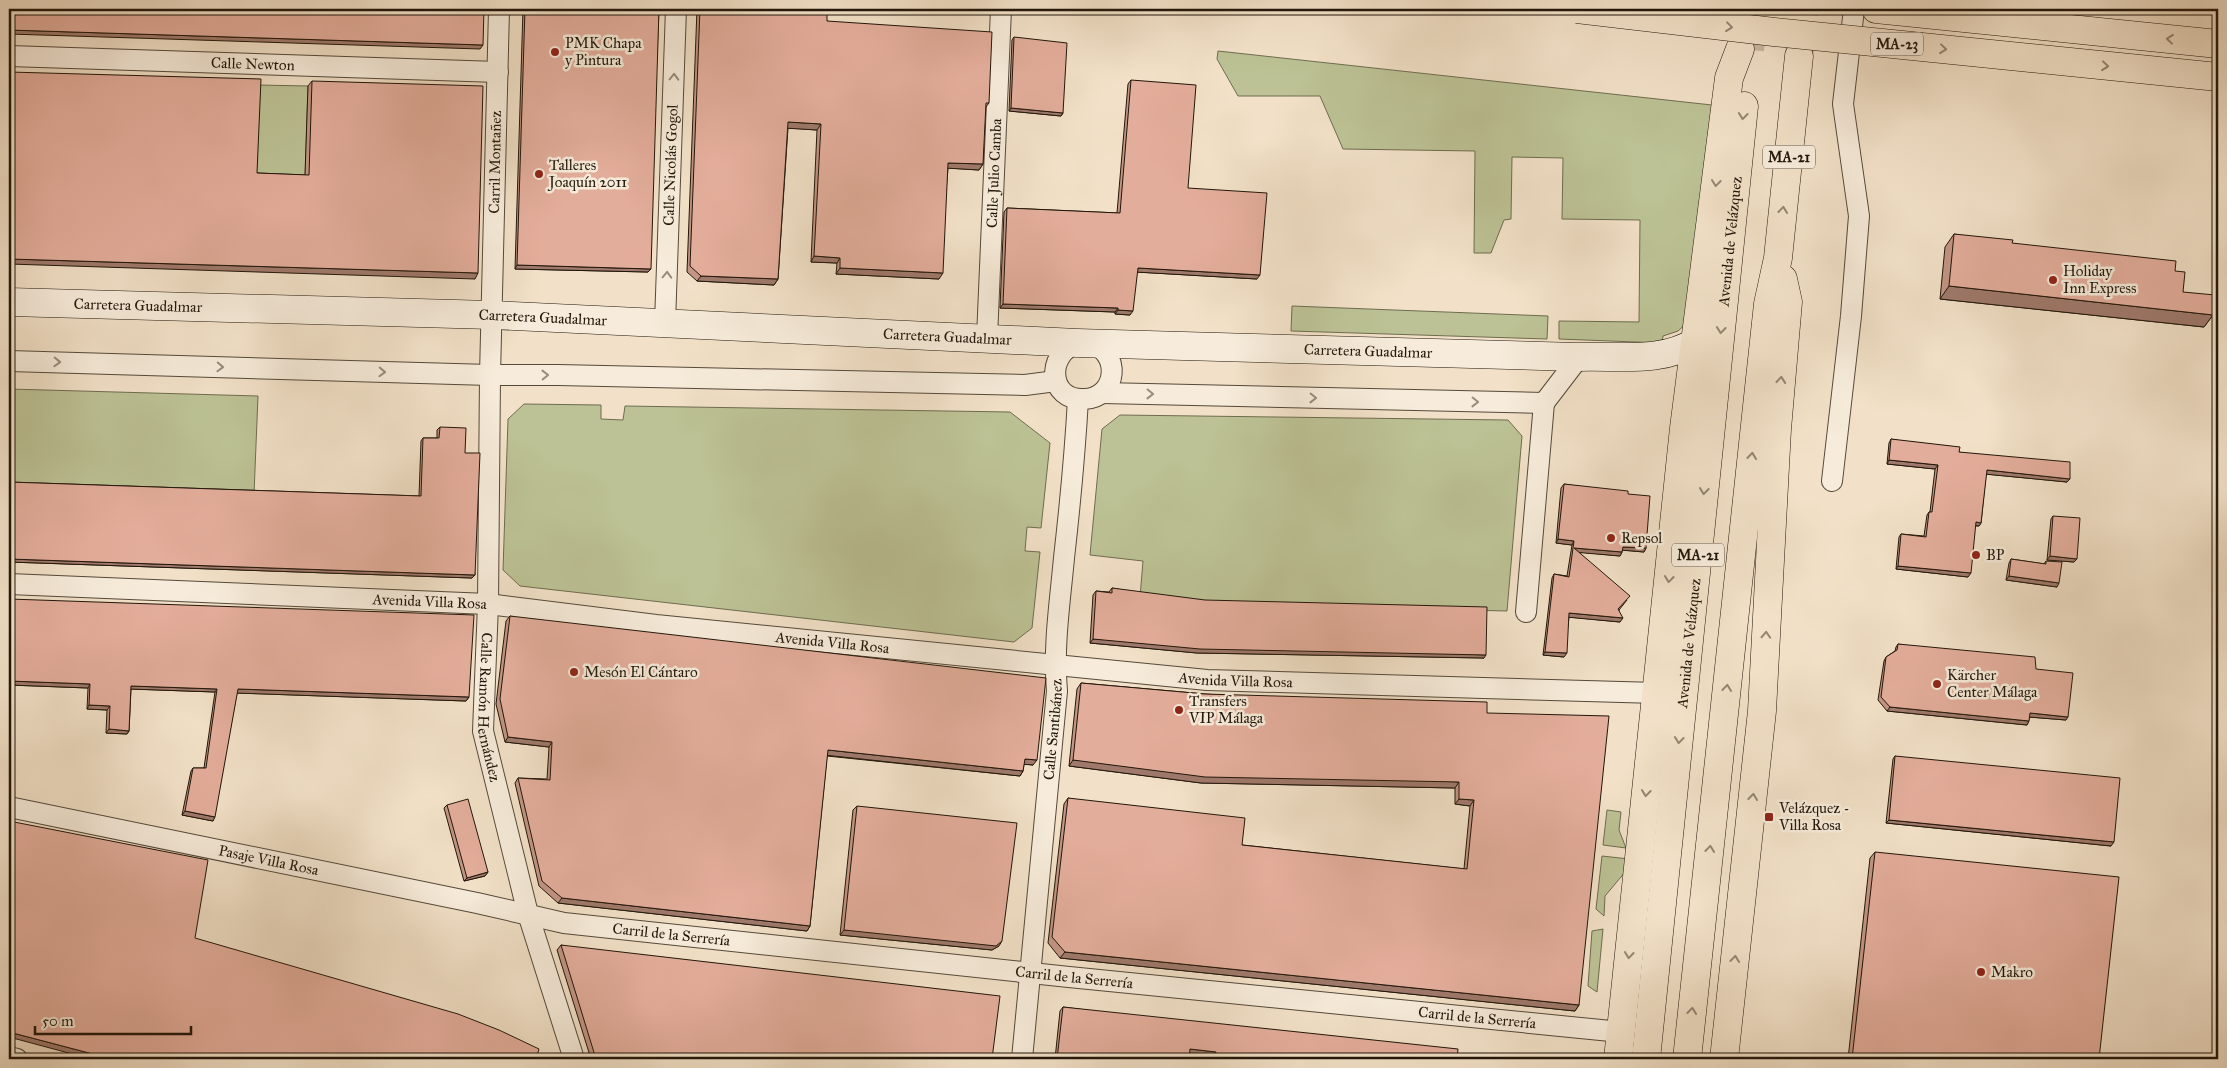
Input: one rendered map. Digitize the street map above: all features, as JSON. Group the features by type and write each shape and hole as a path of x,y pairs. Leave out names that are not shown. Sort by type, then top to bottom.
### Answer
{"highway":[{"name":"MA-23","path":"1577,9 1774,32 2218,78"},
{"name":"MA-23","path":"1876,9 2218,44"},
{"name":"Avenida de Velázquez","path":"1646,1059 1745,50 1729,78 1697,341"},
{"name":"MA-21","path":"1687,1059 1768,304 1778,258 1800,56"},
{"path":"1724,1059 1762,711 1777,429 1788,302 1778,258"},
{"path":"1618,1059 1683,438 1697,341"}],"street":[{"name":"Carril Montañez","path":"492,315 500,9"},
{"name":"Calle Nicolás Gogol","path":"665,323 676,9"},
{"name":"Calle Julio Camba","path":"986,338 1001,9"},
{"path":"1832,482 1851,316 1859,216 1843,104 1854,9"},
{"name":"Calle Newton","path":"9,56 498,72"},
{"name":"Carretera Guadalmar","path":"9,302 492,315 1082,342 1580,356 1650,357 1684,349 1697,341"},
{"name":"Calle Ramón Hernández","path":"492,315 488,604 483,731 528,914 574,1059"},
{"path":"1082,342 1102,348 1111,363 1111,379 1102,393 1094,398 1078,399 1062,390 1056,381 1055,373 1058,357 1069,345 1082,342"},
{"path":"1526,612 1544,403 1580,356"},
{"path":"1650,357 1667,366 1683,380 1690,392"},
{"path":"9,361 490,375 558,374 1025,386 1056,381"},
{"path":"1102,393 1544,403"},
{"name":"Calle Santibánez","path":"1022,1059 1057,691 1055,666 1074,470 1078,399"},
{"name":"Avenida Villa Rosa","path":"9,584 488,604 656,625 1207,680 1656,693"},
{"name":"Pasaje Villa Rosa","path":"9,807 528,914"},
{"name":"Carril de la Serrería","path":"528,914 564,922 1621,1032"},
{"path":"9,1057 17,1059"}],"green space":[{"path":"1218,51 1712,105 1688,322 1678,331 1663,336 1662,343 1559,339 1559,321 1639,322 1640,220 1562,219 1563,158 1512,157 1511,219 1504,220 1491,253 1474,253 1475,151 1343,149 1320,96 1238,96 1217,59"},
{"path":"258,85 308,86 305,180 253,178"},
{"path":"1292,306 1548,316 1547,339 1291,331"},
{"path":"9,389 258,396 254,494 9,485"},
{"path":"524,404 601,405 601,419 623,420 625,406 1010,412 1050,443 1041,528 1027,527 1025,551 1040,552 1032,628 1014,642 520,586 503,570 508,419"},
{"path":"1120,415 1508,420 1522,436 1507,611 1202,604 1140,597 1143,561 1090,555 1102,429"},
{"path":"1607,810 1621,812 1619,830 1626,848 1603,845"},
{"path":"1602,856 1629,859 1626,871 1605,896 1604,916 1596,909"},
{"path":"1603,929 1597,992 1588,986 1592,931"}],"building":[{"path":"9,9 484,9 483,45 9,30"},
{"path":"525,9 659,9 651,269 517,265"},
{"path":"700,9 794,9 827,13 827,21 992,32 989,103 986,103 983,164 948,163 943,273 840,268 840,258 814,256 821,124 788,122 778,279 701,276 690,266"},
{"path":"1014,37 1067,43 1063,113 1011,108"},
{"path":"9,72 261,79 257,173 309,175 312,81 483,86 478,273 9,259"},
{"path":"1131,80 1196,85 1188,188 1267,193 1260,275 1138,268 1133,311 1118,310 1118,308 1003,304 1007,208 1120,213"},
{"name":"Holiday Inn Express","path":"1954,234 2013,240 2012,243 2176,261 2175,271 2185,272 2183,292 2215,295 2213,315 1949,286"},
{"path":"440,427 466,428 465,453 480,453 475,575 9,559 9,482 421,496 423,438 439,438"},
{"path":"1891,439 1960,447 1959,452 2070,462 2070,479 1987,470 1981,523 1976,522 1971,573 1898,566 1901,534 1926,537 1929,512 1932,512 1938,465 1889,460"},
{"path":"1564,484 1628,491 1628,494 1650,496 1646,548 1623,547 1622,552 1574,548 1630,596 1618,609 1623,618 1569,613 1567,653 1545,652 1554,574 1569,577 1574,541 1558,539"},
{"path":"2053,516 2080,518 2077,559 2050,556"},
{"path":"2011,559 2046,564 2046,561 2062,562 2059,583 2009,576"},
{"path":"1112,588 1205,600 1487,607 1486,655 1200,649 1093,639 1096,591 1112,593"},
{"path":"9,599 474,615 469,697 238,689 215,817 185,811 193,768 206,768 217,689 131,686 129,731 109,729 110,706 89,705 90,684 9,681"},
{"path":"510,616 1046,678 1037,760 1025,759 1023,771 828,750 810,926 562,898 542,881 518,778 550,780 552,742 508,737 500,699"},
{"path":"1898,644 2035,657 2036,669 2073,673 2068,717 2030,713 2029,721 1890,707 1881,697 1886,657 1897,650"},
{"path":"1081,683 1205,694 1487,702 1487,713 1609,716 1579,1005 1065,952 1052,937 1068,798 1245,818 1242,845 1467,869 1474,800 1459,799 1459,782 1205,777 1073,760"},
{"path":"1895,756 2120,778 2114,842 1889,820"},
{"path":"468,799 488,872 467,878 447,805"},
{"path":"857,806 1017,823 1002,941 996,946 844,930"},
{"path":"9,821 208,860 195,938 458,1014 499,1030 539,1049 536,1059 112,1059 9,1032"},
{"name":"Makro","path":"1875,852 2119,877 2099,1059 1852,1059"},
{"path":"561,945 1000,996 992,1059 596,1059"},
{"path":"1063,1007 1458,1049 1457,1059 1216,1059 1216,1052 1190,1049 1189,1059 1057,1059"},
{"path":"1504,1055 1551,1059 1504,1059"}],"tunnel":[{"path":"1750,50 1754,9"},
{"path":"1799,56 1805,9"}],"place":[{"name":"PMK Chapa y Pintura","path":"555,52"},
{"name":"Talleres Joaquín 2011","path":"539,174"},
{"name":"Holiday Inn Express","path":"2053,280"},
{"name":"Repsol","path":"1611,538"},
{"name":"BP","path":"1976,555"},
{"name":"Mesón El Cántaro","path":"574,672"},
{"name":"Kärcher Center Málaga","path":"1937,684"},
{"name":"Transfers VIP Málaga","path":"1179,710"},
{"name":"Velázquez - Villa Rosa","path":"1769,817"},
{"name":"Makro","path":"1981,972"}]}
